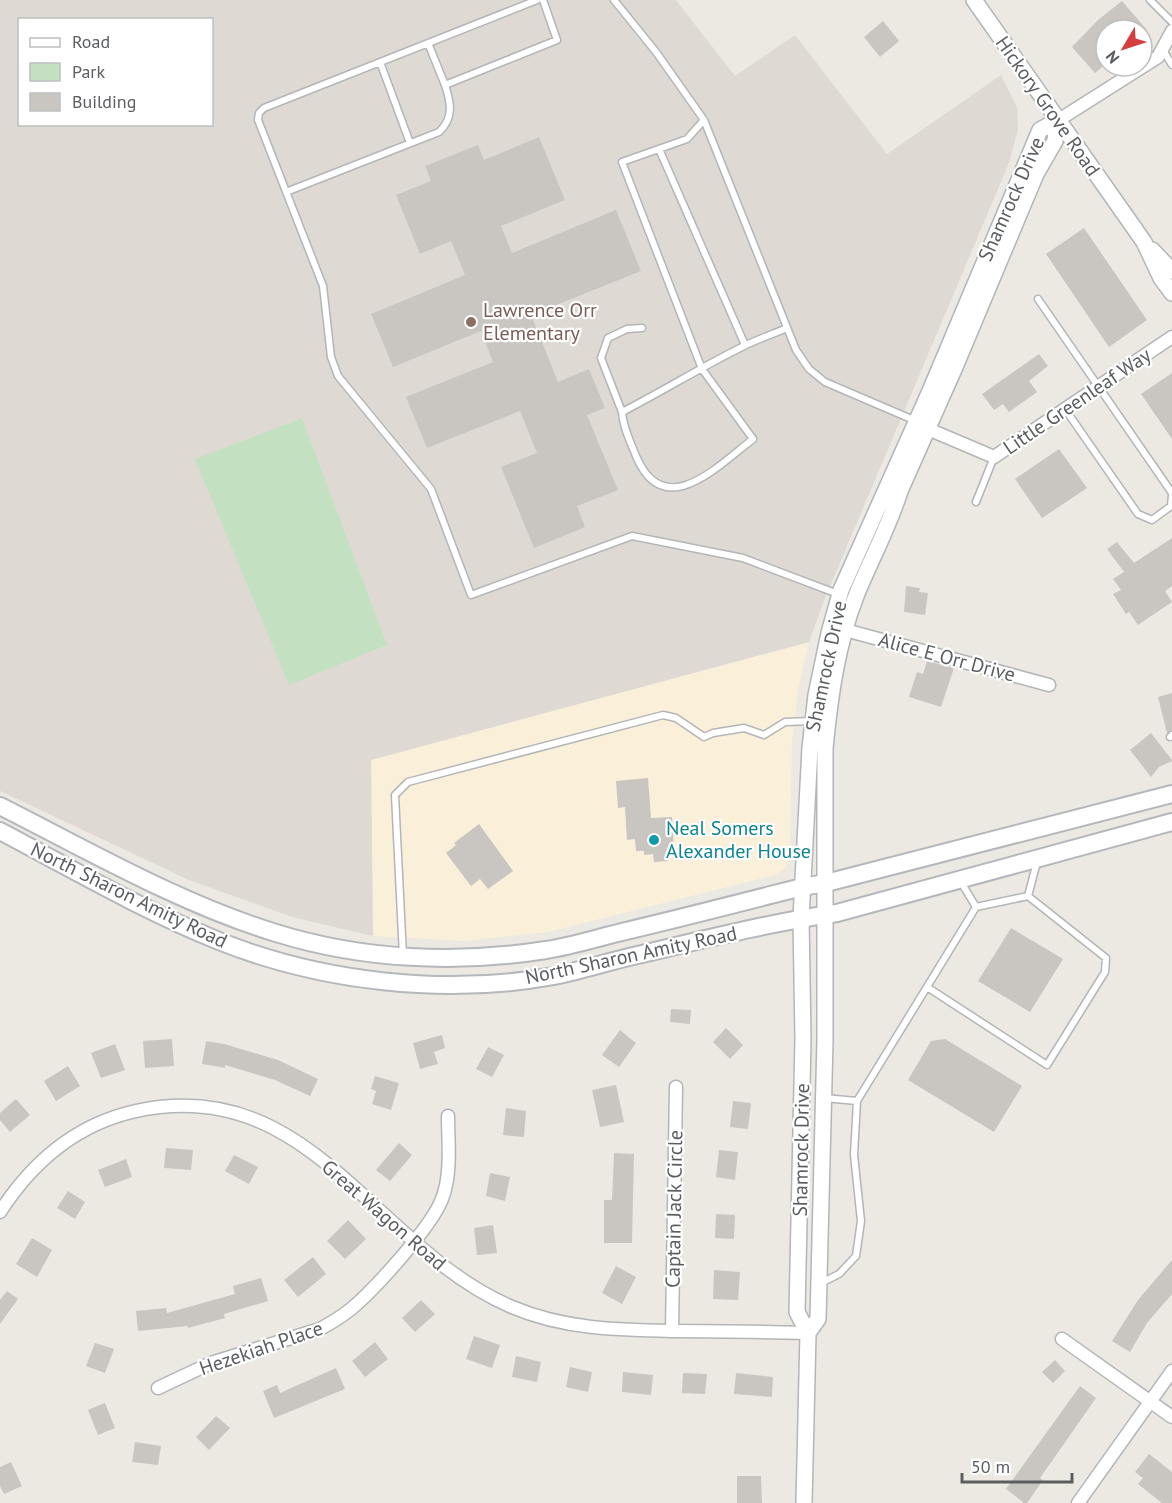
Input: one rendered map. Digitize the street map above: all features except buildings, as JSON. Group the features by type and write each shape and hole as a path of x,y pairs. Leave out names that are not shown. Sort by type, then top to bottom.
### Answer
{"main road":[{"name":"North Sharon Amity Road","path":"0,806 111,862 229,917 277,933 337,948 403,956 473,957 549,950 826,883 1172,794"},
{"path":"0,821 16,826 78,855 111,862"},
{"name":"North Sharon Amity Road","path":"0,832 173,921 270,959 332,974 384,981 474,984 553,976 826,914 1172,822"}],"street":[{"name":"Hickory Grove Road","path":"974,0 1144,242 1172,271"},
{"path":"1058,121 1150,64 1163,50 1172,31"},
{"name":"Shamrock Drive","path":"804,1503 808,1333 797,1312 803,1039 801,918 802,887 829,633 840,595 922,425 1035,174 1055,141 1058,121"},
{"name":"Hickory Grove Road","path":"1144,242 1161,278 1172,293"},
{"name":"Little Greenleaf Way","path":"922,425 994,457 1172,337"},
{"name":"Shamrock Drive","path":"808,1333 818,1319 823,1098 826,914 825,748 820,723 830,701 845,630 856,596 922,425"},
{"name":"Alice E Orr Drive","path":"845,630 1049,685"},
{"name":"Captain Jack Circle","path":"672,1331 676,1087"},
{"name":"Great Wagon Road","path":"0,1212 14,1190 37,1164 61,1144 83,1130 111,1118 154,1107 200,1105 244,1115 286,1133 310,1150 451,1274 512,1308 574,1326 608,1330 808,1333"},
{"name":"Hezekiah Place","path":"158,1388 211,1363 309,1333 335,1321 353,1307 413,1242 431,1220 443,1198 448,1163 448,1116"},
{"path":"1062,1339 1172,1417"},
{"path":"1078,1503 1172,1371"}],"lane":[{"path":"537,0 264,108 259,113 258,120 323,286 332,357 338,376 430,489 471,595 633,536 743,558 840,595"},
{"path":"445,85 557,40 543,0"},
{"path":"614,0 656,52 704,120 796,350 809,369 825,382 922,425"},
{"path":"1150,0 1172,22"},
{"path":"286,192 439,132 445,126 451,110 451,100 428,44"},
{"path":"1163,50 1172,65"},
{"path":"380,62 410,143"},
{"path":"642,328 627,329 608,338 600,358 622,412 622,423 642,469 651,480 662,487 685,487 753,439 702,369 622,162 687,140 704,120"},
{"path":"659,149 745,345"},
{"path":"1038,299 1172,494 1171,506 1152,520 1138,514 1065,409"},
{"path":"622,412 745,345 787,328"},
{"path":"976,502 994,457"},
{"path":"403,956 395,795 408,782 663,715 676,718 704,737 713,733 744,728 764,735 784,722 820,723"},
{"path":"1028,896 1037,858"},
{"path":"960,880 976,907"},
{"path":"819,1284 839,1274 856,1256 861,1221 854,1155 857,1101 976,907 1028,896"},
{"path":"927,987 1047,1065 1105,972 1106,958 1028,896"},
{"path":"823,1098 857,1101"}],"shaded area":[{"name":"Lawrence Orr Elementary","path":"0,0 676,0 735,76 795,35 887,154 1001,75 1017,107 1018,130 1009,163 823,603 809,642 371,760 373,936 292,917 189,880 0,791"},
{"path":"809,642 798,690 792,740 790,857 784,869 775,875 548,932 463,941 373,936 371,760"}],"green space":[{"path":"302,418 387,645 289,685 195,459"}],"place":[{"name":"Lawrence Orr Elementary","path":"471,322"},
{"name":"Neal Somers Alexander House","path":"654,840"}]}
